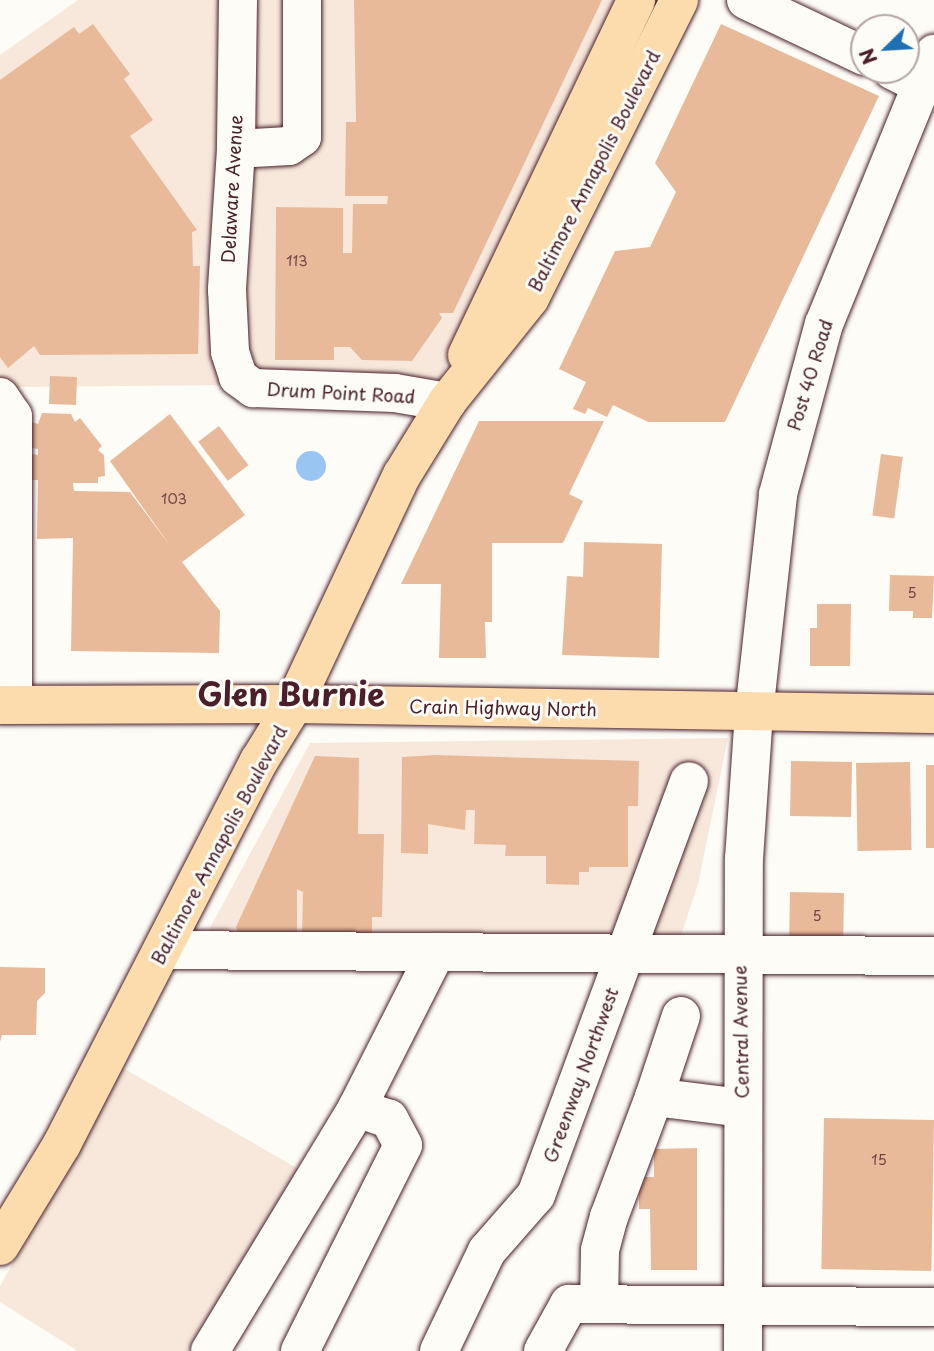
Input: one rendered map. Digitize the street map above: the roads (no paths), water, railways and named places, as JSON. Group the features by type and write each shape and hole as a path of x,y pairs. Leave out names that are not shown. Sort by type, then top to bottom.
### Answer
{"main road":[{"name":"Baltimore Annapolis Boulevard","path":"0,1246 62,1144 259,761 294,704 402,475 447,402 636,0"},
{"name":"Baltimore Annapolis Boulevard","path":"447,402 530,299 679,0"},
{"name":"Crain Highway North","path":"7,705 294,704 934,714"}],"street":[{"name":"Delaware Avenue","path":"238,0 236,149 227,290 230,352 238,377"},
{"path":"236,149 289,146 302,137 302,0"},
{"path":"746,0 850,49"},
{"name":"Post 40 Road","path":"754,713 778,494 796,417 824,324 910,84"},
{"name":"Drum Point Road","path":"238,377 253,388 395,393 447,402"},
{"path":"0,397 13,416 6,439 7,705"},
{"name":"Central Avenue","path":"743,1351 741,956 754,713"},
{"name":"Greenway Northwest","path":"439,1351 487,1251 536,1195 689,781"},
{"path":"164,950 934,956"},
{"path":"210,1351 356,1108 435,954"},
{"path":"543,1351 584,1304 681,1016"},
{"path":"654,1097 742,1108"},
{"path":"300,1351 404,1144 389,1119 356,1108"},
{"path":"584,1304 934,1307"}],"water":[{"path":"311,451 321,456 326,466 321,476 311,481 301,476 296,466 301,456"}],"district":[{"name":"Glen Burnie","path":"291,693"}]}
